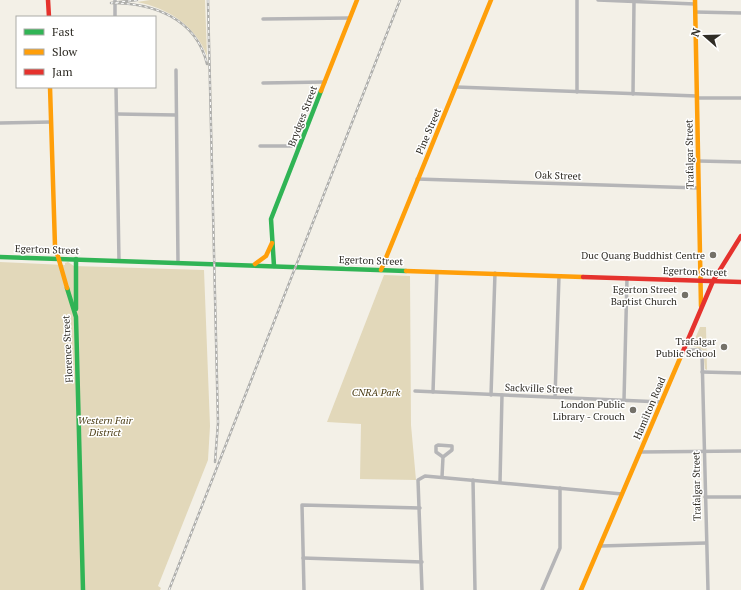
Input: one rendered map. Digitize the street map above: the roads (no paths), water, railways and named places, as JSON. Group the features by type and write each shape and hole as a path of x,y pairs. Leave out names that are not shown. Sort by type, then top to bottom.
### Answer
{"street":[{"path":"48,0 48,16"},
{"path":"115,0 115,16"},
{"name":"Brydges Street","path":"274,266 271,219 357,0"},
{"name":"Pine Street","path":"381,270 491,0"},
{"path":"577,0 577,92"},
{"path":"598,0 695,2"},
{"path":"633,94 634,1"},
{"name":"Trafalgar Street","path":"695,2 701,309"},
{"path":"695,12 741,13"},
{"path":"263,19 350,18"},
{"path":"176,70 178,262"},
{"path":"263,83 325,82"},
{"path":"456,87 741,98"},
{"name":"Florence Street","path":"50,88 53,228 57,259 69,288 76,317 84,590"},
{"path":"116,88 119,261"},
{"path":"117,114 176,115"},
{"path":"0,122 51,122"},
{"path":"260,146 300,146"},
{"path":"699,161 741,162"},
{"name":"Oak Street","path":"417,179 699,188"},
{"name":"Hamilton Road","path":"581,590 713,281 741,236"},
{"path":"254,265 266,256 273,240"},
{"name":"Egerton Street","path":"0,257 741,282"},
{"path":"76,259 76,317"},
{"path":"433,392 437,272"},
{"path":"492,395 495,274"},
{"path":"554,397 559,276"},
{"path":"624,400 627,278"},
{"name":"Trafalgar Street","path":"684,350 701,351 708,590"},
{"path":"702,372 741,373"},
{"name":"Sackville Street","path":"415,391 662,402"},
{"path":"500,482 502,395"},
{"path":"442,477 443,457 452,450 452,446 436,446 436,452 443,457"},
{"path":"640,452 741,451"},
{"path":"422,590 418,480 421,477 442,477 622,494"},
{"path":"473,480 475,590"},
{"path":"542,590 560,548 560,488"},
{"path":"706,497 741,497"},
{"path":"304,590 302,505 420,508"},
{"path":"600,546 706,544"},
{"path":"303,558 422,562"}],"railway":[{"path":"137,0 111,3 142,6 171,16 183,24 193,35 201,48 207,64"},
{"path":"208,0 218,423 215,462"},
{"path":"169,590 400,0"}],"place":[{"name":"Duc Quang Buddhist Centre","path":"713,255"},
{"name":"Egerton Street Baptist Church","path":"685,295"},
{"name":"Trafalgar Public School","path":"724,347"},
{"name":"London Public Library - Crouch","path":"633,410"}],"park label":[{"name":"CNRA Park","path":"376,392"},
{"name":"Western Fair District","path":"105,426"}]}
